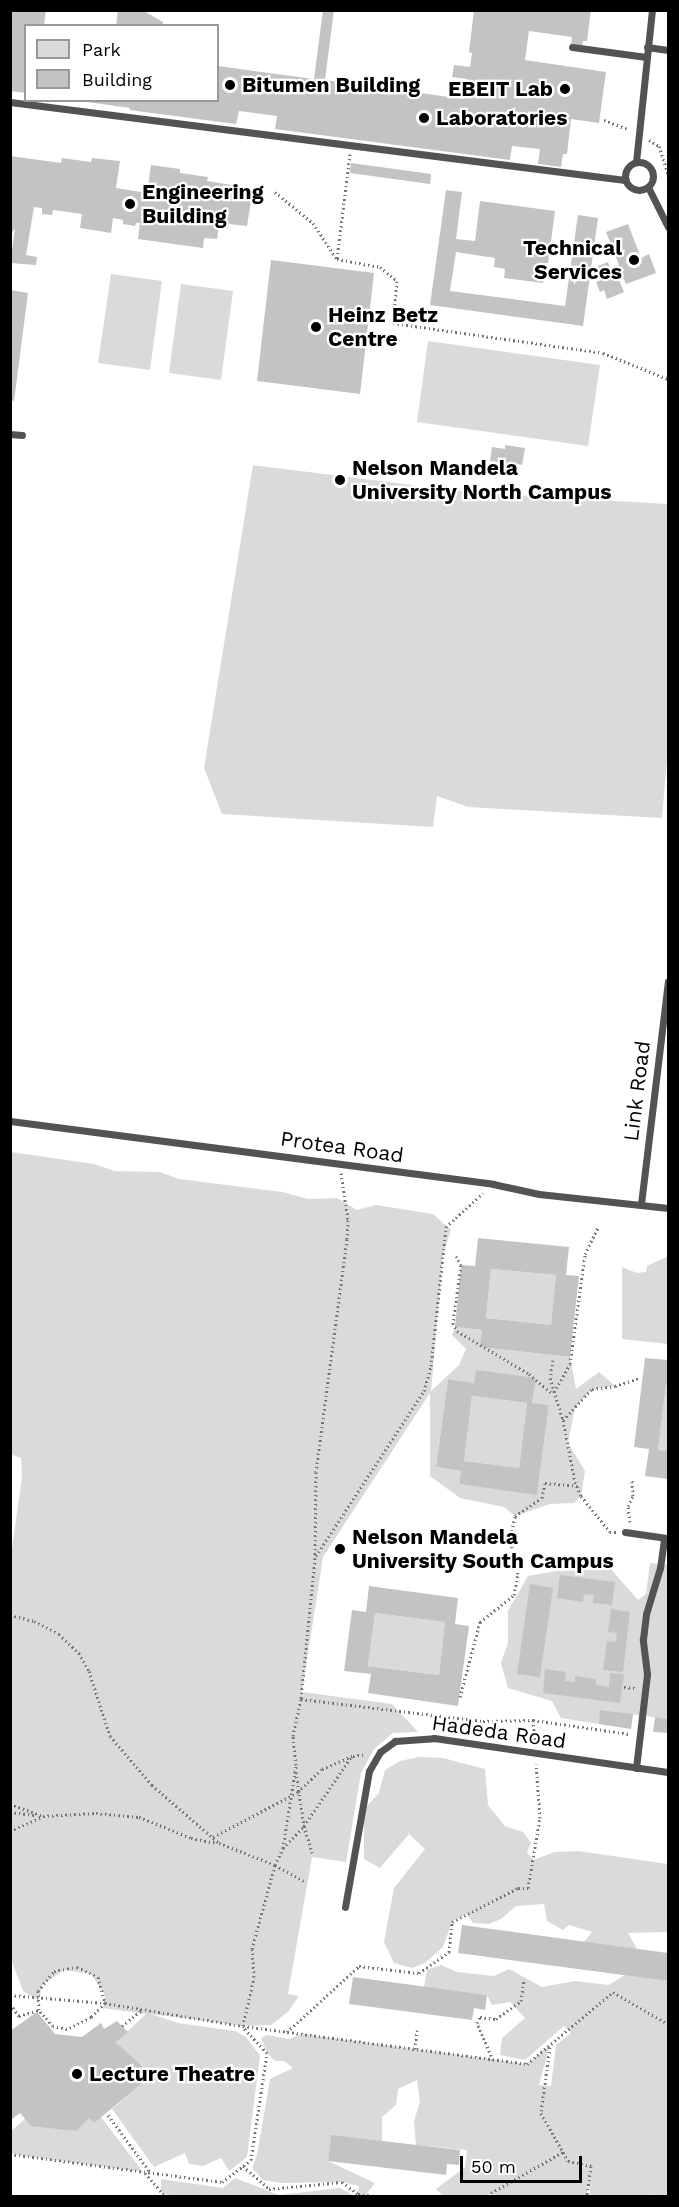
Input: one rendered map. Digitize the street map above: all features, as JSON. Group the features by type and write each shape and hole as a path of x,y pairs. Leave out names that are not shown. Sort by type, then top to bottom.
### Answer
{"lane":[{"path":"636,162 652,10"},
{"path":"572,47 646,57"},
{"path":"647,47 669,50"},
{"path":"10,102 625,180 634,190 648,187 653,179 652,170 645,163 636,162 625,170 625,180"},
{"path":"648,187 669,227"},
{"path":"10,434 22,435"},
{"name":"Link Road","path":"641,1204 669,982"},
{"name":"Protea Road","path":"10,1121 493,1184 539,1194 669,1208"},
{"path":"628,1532 666,1538 660,1568 646,1614 643,1640 647,1674 636,1768"},
{"name":"Hadeda Road","path":"380,1752 394,1741 434,1738 669,1772"},
{"path":"345,1908 363,1792 369,1771 380,1752"}],"path":[{"path":"337,260 351,147"},
{"path":"275,192 313,223 337,260 380,267 397,281 393,323 603,353 669,379"},
{"path":"312,1853 298,1792 293,1736 301,1699 315,1558 316,1472 347,1239 348,1220 339,1163"},
{"path":"315,1558 424,1391 431,1366 446,1227 493,1184"},
{"path":"554,1394 570,1364 585,1254 598,1227"},
{"path":"456,1256 461,1265 453,1323 457,1331 529,1374 554,1394"},
{"path":"553,1360 550,1378 563,1420 577,1486 581,1496 610,1532 628,1532 628,1506 633,1496 632,1480"},
{"path":"563,1420 592,1389 640,1378"},
{"path":"460,1697 480,1622 514,1595 518,1574 510,1540 515,1515 542,1498 545,1483 577,1486"},
{"path":"10,1615 34,1621 58,1634 79,1653 89,1671 110,1736 152,1785 219,1843"},
{"path":"301,1699 483,1722 533,1720 639,1736"},
{"path":"287,2032 359,1966 419,1972 449,1952 452,1922 518,1888 528,1888 540,1818 533,1720"},
{"path":"212,1837 298,1792 322,1769 352,1756 380,1752"},
{"path":"282,1849 304,1826 352,1756"},
{"path":"243,2026 254,1977 252,1949 275,1865 282,1849 296,1766"},
{"path":"10,1804 43,1816"},
{"path":"10,1812 43,1816 96,1813 139,1817 191,1838 219,1843 275,1865 304,1881"},
{"path":"10,1831 43,1816"},
{"path":"77,1967 98,1977 105,2003 92,2018 68,2029 53,2026 39,2010 38,1995 54,1971 77,1967"},
{"path":"493,2060 477,2023 480,2017 496,2019 521,2001 524,1980"},
{"path":"10,1995 38,1995 105,2003 243,2026 527,2064 613,1992 669,2024"},
{"path":"10,2004 19,2016 39,2010"},
{"path":"122,2026 142,2010"},
{"path":"10,2154 222,2182 251,2160 267,2053 243,2026"},
{"path":"414,2049 417,2030"},
{"path":"550,2045 541,2113 568,2161 591,2166 587,2196"},
{"path":"108,2115 150,2172"},
{"path":"490,2196 491,2193 563,2152"},
{"path":"243,2166 269,2189 342,2182 358,2194 375,2196"},
{"path":"143,2172 165,2196"}],"green space":[{"path":"111,274 162,281 150,370 98,363"},
{"path":"181,284 233,291 221,380 169,373"},
{"path":"428,341 600,365 588,446 417,422"},
{"path":"253,465 477,493 668,504 668,747 662,818 468,807 437,796 433,827 222,814 204,768"},
{"path":"11,1152 94,1164 115,1171 160,1172 179,1179 283,1192 308,1199 337,1198 357,1210 376,1205 433,1214 451,1230 443,1254 431,1391 459,1365 466,1349 452,1335 455,1327 482,1330 481,1347 570,1357 576,1389 599,1372 615,1386 592,1389 575,1408 568,1443 585,1471 581,1496 574,1503 550,1504 515,1516 504,1507 460,1498 430,1476 430,1393 323,1557 302,1692 392,1704 418,1732 393,1733 374,1749 361,1773 346,1862 312,1857 288,1994 299,1996 288,2012 271,2025 243,2026 151,2014 178,2023 235,2031 246,2037 260,2056 247,2157 229,2171 221,2158 203,2166 189,2164 185,2153 154,2167 112,2109 144,2082 142,2066 116,2042 146,2014 103,2008 105,1995 91,1974 64,1970 42,1985 39,2000 23,1991 11,1959 10,1563 22,1477 21,1458 10,1454","holes":["448,1379 474,1383 535,1379 532,1403 549,1406 537,1494 459,1484 461,1471 436,1467"]},
{"path":"668,1256 668,1344 622,1339 622,1267 637,1273 646,1272 647,1266"},
{"path":"491,1269 556,1275 551,1325 486,1318"},
{"path":"666,1385 668,1385 668,1451 658,1450"},
{"path":"472,1396 527,1403 519,1468 464,1461"},
{"path":"650,1563 668,1565 668,1719 601,1710 599,1724 561,1718 552,1701 508,1688 501,1663 508,1643 508,1611 528,1576 556,1571 611,1569 638,1600 646,1594"},
{"path":"375,1613 445,1622 439,1675 368,1666"},
{"path":"419,1757 443,1758 485,1769 488,1805 505,1826 523,1832 531,1843 527,1852 533,1860 555,1852 578,1851 668,1864 668,1932 628,1933 637,1949 584,1942 592,1932 569,1925 563,1930 547,1921 544,1904 516,1906 501,1919 489,1924 473,1923 467,1914 452,1922 443,1947 425,1963 412,1968 394,1963 384,1942 394,1888 425,1849 409,1834 380,1868 364,1859 364,1809 379,1793 385,1770 400,1761"},
{"path":"441,1965 457,1972 494,1976 509,1969 542,1987 575,1981 609,1985 625,1975 668,1981 668,2196 654,2194 652,2196 590,2196 589,2183 587,2196 497,2196 491,2193 489,2196 443,2196 436,2189 465,2167 467,2150 416,2145 414,2121 420,2102 417,2080 398,2089 396,2105 382,2117 382,2141 331,2136 328,2161 375,2183 365,2196 357,2196 359,2186 342,2182 282,2183 263,2180 252,2168 257,2155 270,2079 293,2068 284,2061 275,2061 267,2053 261,2038 267,2035 289,2039 302,2034 527,2064 550,2045 539,2085 551,2086 556,2045 571,2033 564,2026 525,2060 500,2055 502,2038 525,2018 510,2002 492,2005 487,1995 424,1987 427,1970"},
{"path":"101,2117 143,2172 11,2154 11,2131 25,2119 75,2131 89,2118 94,2123"},
{"path":"235,2178 279,2195 340,2188 354,2196 174,2196 161,2193 161,2179 223,2188"}],"building":[{"path":"10,10 46,10 44,24 24,24 24,93 10,91"},
{"path":"118,10 142,10 163,22 163,24 116,24"},
{"path":"323,10 334,10 325,80 464,99 467,79 452,77 454,65 470,67 472,53 469,52 474,10 591,10 587,41 583,41 582,46 571,44 572,37 529,31 525,60 606,72 599,123 571,119 567,154 563,154 561,167 538,164 540,149 512,146 510,160 275,129 277,116 239,111 236,124 87,102 219,102 219,66 314,79"},
{"name":"Engineering Building","path":"10,156 61,163 62,158 91,162 92,158 120,161 116,188 147,193 151,165 180,169 180,173 208,177 207,181 238,186 236,199 251,201 247,226 229,224 228,228 219,227 217,239 204,238 203,248 138,239 140,223 136,223 135,226 123,224 123,220 113,218 111,233 80,228 82,214 53,210 52,215 42,214 42,208 34,207 26,255 37,257 36,265 10,263 15,229 10,234"},
{"path":"351,163 431,174 430,184 350,173"},
{"path":"446,190 462,192 456,239 475,241 480,201 555,211 543,283 504,278 505,269 494,267 495,258 456,252 450,291 565,306 578,215 598,218 583,326 430,305"},
{"name":"Technical Services","path":"628,224 641,258 649,254 656,273 626,284 621,273 617,275 624,292 607,299 604,290 600,292 596,282 603,279 598,266 608,262 610,268 619,265 606,232"},
{"name":"Heinz Betz Centre","path":"271,260 374,273 360,394 257,381"},
{"path":"10,290 28,293 14,401 10,400"},
{"path":"505,445 525,448 522,465 518,464 517,475 505,473 506,463 490,461 492,447 505,449"},
{"path":"478,1238 569,1247 566,1275 579,1276 570,1357 480,1347 482,1330 455,1327 461,1265 475,1266","holes":["491,1269 556,1275 551,1325 486,1318"]},
{"path":"645,1358 668,1360 668,1385 666,1385 658,1450 668,1451 668,1479 645,1476 649,1449 634,1447"},
{"path":"476,1370 536,1378 532,1403 549,1405 537,1495 459,1484 461,1471 436,1467 448,1379 474,1383","holes":["472,1396 527,1403 519,1468 464,1461"]},
{"path":"560,1575 615,1582 612,1605 593,1603 594,1595 584,1594 583,1602 557,1598"},
{"path":"530,1584 553,1588 540,1677 517,1674"},
{"path":"369,1586 458,1598 455,1624 469,1626 458,1706 368,1693 371,1674 344,1671 352,1610 366,1612","holes":["375,1613 445,1622 439,1675 368,1666"]},
{"path":"611,1609 630,1612 623,1672 603,1670 607,1641 616,1642 617,1633 608,1632"},
{"path":"545,1669 566,1672 565,1681 575,1682 575,1676 596,1679 596,1685 609,1687 610,1673 624,1674 620,1703 543,1693"},
{"path":"600,1710 633,1714 631,1729 599,1724"},
{"path":"655,1717 668,1719 668,1733 653,1732"},
{"path":"462,1925 668,1953 668,1981 458,1953"},
{"path":"353,1977 487,1995 485,2010 474,2008 472,2020 349,2004"},
{"name":"Lecture Theatre","path":"37,2012 55,2034 82,2037 101,2023 104,2029 117,2021 128,2032 116,2042 142,2066 144,2082 94,2123 89,2118 76,2131 31,2126 20,2113 12,2119 10,2031"},
{"path":"331,2135 460,2150 459,2165 447,2164 446,2175 328,2161"}],"place":[{"name":"Bitumen Building","path":"230,85"},
{"name":"EBEIT Lab","path":"565,89"},
{"name":"Laboratories","path":"424,118"},
{"name":"Engineering Building","path":"130,204"},
{"name":"Technical Services","path":"634,260"},
{"name":"Heinz Betz Centre","path":"316,327"},
{"name":"Nelson Mandela University North Campus","path":"340,480"},
{"name":"Nelson Mandela University South Campus","path":"340,1549"},
{"name":"Lecture Theatre","path":"77,2074"}]}
